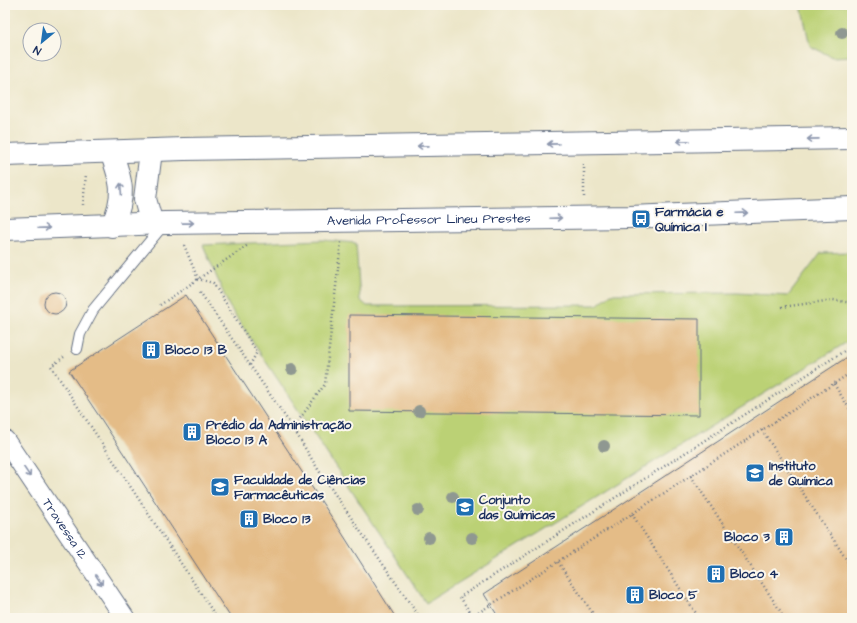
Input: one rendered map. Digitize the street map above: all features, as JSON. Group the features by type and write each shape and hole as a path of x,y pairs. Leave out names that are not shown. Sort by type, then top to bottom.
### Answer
{"main road":[{"path":"5,155 852,138"},
{"path":"151,151 146,199 164,224"},
{"path":"112,152 122,188 120,207 112,226"},
{"name":"Avenida Professor Lineu Prestes","path":"5,229 164,224 584,217 852,208"}],"street":[{"name":"Travessa 12","path":"5,440 125,618"}],"lane":[{"path":"77,348 80,334 93,310 164,224"}],"path":[{"path":"584,143 584,217"},
{"path":"81,227 89,153"},
{"path":"293,428 325,384 343,222"},
{"path":"164,224 198,279 213,283 257,352 250,366"},
{"path":"160,305 250,244"},
{"path":"200,292 293,428 319,471 420,618"},
{"path":"782,307 833,300 852,303"},
{"path":"852,346 460,596 475,617 852,372"},
{"path":"77,348 51,366 216,618"},
{"path":"834,384 852,413"},
{"path":"762,430 852,568"},
{"path":"691,476 785,618"},
{"path":"632,514 699,618"},
{"path":"558,562 596,618"}],"green space":[{"path":"801,5 852,5 852,56 832,57 810,46"},
{"path":"323,240 356,243 360,300 367,306 597,305 611,294 737,293 788,296 821,253 852,252 852,339 426,603 229,306 203,245"}],"building":[{"path":"51,292 59,292 66,299 66,307 59,314 51,314 44,307 44,299"},
{"name":"Faculdade de Ciências Farmacêuticas","path":"186,295 396,618 231,618 69,371"},
{"path":"349,315 699,319 699,415 349,411"},
{"name":"Instituto de Química","path":"852,354 852,618 499,618 484,594"}],"place":[{"name":"Farmácia e Química I","path":"641,219"},
{"name":"Bloco 13 B","path":"151,350"},
{"name":"Prédio da Administração Bloco 13 A","path":"192,432"},
{"name":"Instituto de Química","path":"755,473"},
{"name":"Faculdade de Ciências Farmacêuticas","path":"220,487"},
{"name":"Conjunto das Químicas","path":"465,507"},
{"name":"Bloco 13","path":"249,519"},
{"name":"Bloco 3","path":"784,537"},
{"name":"Bloco 4","path":"716,574"},
{"name":"Bloco 5","path":"635,595"}]}
